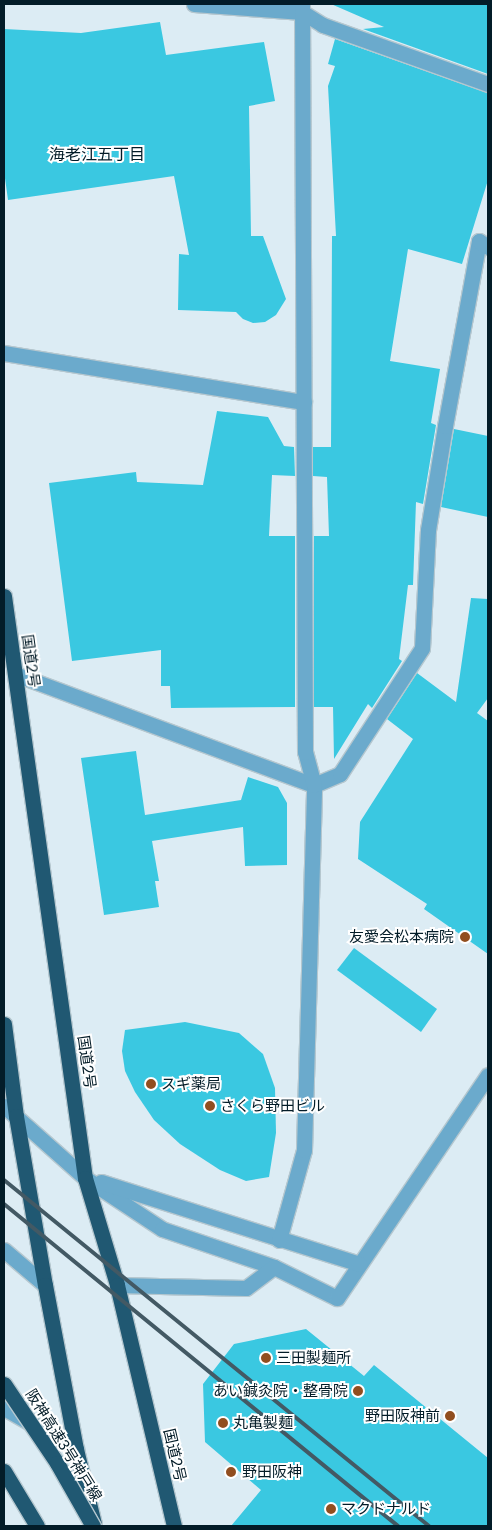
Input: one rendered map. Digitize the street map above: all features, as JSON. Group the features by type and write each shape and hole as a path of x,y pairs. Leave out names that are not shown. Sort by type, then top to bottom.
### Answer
{"highway":[{"name":"国道2号","path":"4,596 85,1178 117,1286 174,1526"},
{"path":"4,1024 16,1116 45,1284 76,1449 94,1526"},
{"name":"阪神高速3号神戸線","path":"4,1384 57,1463 94,1526"},
{"path":"4,1471 37,1526"}],"street":[{"path":"194,4 302,8 323,25 488,84"},
{"path":"279,1240 304,1150 314,785 305,752 302,8"},
{"path":"15,674 314,785 340,774 422,648 428,530 445,426 479,241 488,247"},
{"path":"4,354 304,402"},
{"path":"4,1106 85,1178 162,1229 274,1267 337,1298 488,1075"},
{"path":"85,1178 158,1199 279,1240 359,1264"},
{"path":"4,1250 45,1284"},
{"path":"117,1286 246,1288 274,1267"},
{"path":"4,1408 76,1449"}],"building":[{"path":"331,4 488,4 488,74 363,29 384,27"},
{"path":"160,22 166,55 264,42 275,101 249,106 251,236 263,236 286,299 276,315 265,322 253,323 243,319 236,312 178,310 179,254 189,255 174,176 8,200 4,171 4,29 81,33"},
{"path":"335,39 488,93 488,180 462,264 408,249 390,361 440,369 431,423 436,425 423,504 416,502 413,585 408,585 399,659 402,661 372,708 368,704 334,759 333,707 314,707 314,536 329,536 327,477 313,476 313,447 331,447 332,236 336,236 328,86 335,66 328,64"},
{"path":"217,411 268,417 284,446 294,447 295,476 272,475 269,536 295,536 295,707 171,708 170,686 161,686 161,650 72,661 49,483 136,472 137,482 203,485"},
{"path":"454,429 488,436 488,517 441,507"},
{"path":"471,598 488,599 488,698 477,713 488,721 488,954 424,909 427,904 358,859 360,822 413,739 387,719 417,673 456,702"},
{"path":"136,751 145,815 241,800 248,777 278,787 287,803 287,865 245,866 243,827 152,841 159,881 155,881 159,907 104,915 81,758"},
{"path":"354,948 437,1009 421,1032 337,970"},
{"name":"さくら野田ビル","path":"185,1022 239,1033 263,1054 275,1088 276,1133 269,1177 246,1181 220,1170 180,1144 154,1120 135,1092 125,1071 122,1051 125,1030"},
{"path":"306,1329 364,1376 374,1365 488,1458 488,1526 231,1526 261,1490 205,1442 203,1384 234,1344"}],"railway":[{"path":"4,1180 429,1526"},
{"path":"4,1204 398,1526"}],"place":[{"name":"友愛会松本病院","path":"465,937"},
{"name":"スギ薬局","path":"151,1084"},
{"name":"さくら野田ビル","path":"210,1106"},
{"name":"三田製麺所","path":"266,1358"},
{"name":"あい鍼灸院・整骨院","path":"358,1391"},
{"name":"野田阪神前","path":"450,1416"},
{"name":"丸亀製麺","path":"223,1423"},
{"name":"野田阪神","path":"231,1472"},
{"name":"マクドナルド","path":"331,1509"}],"district":[{"name":"海老江五丁目","path":"97,155"}]}
